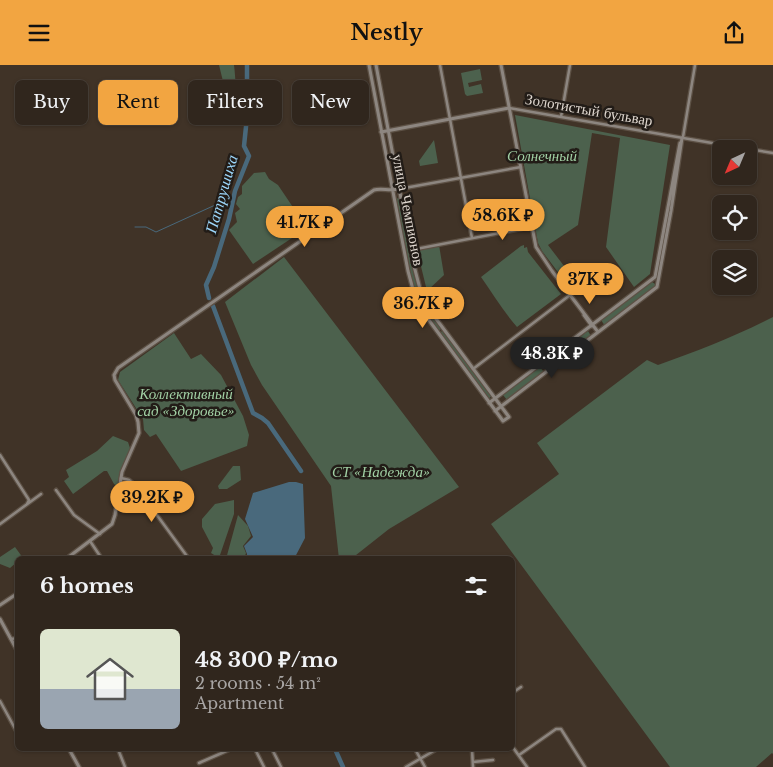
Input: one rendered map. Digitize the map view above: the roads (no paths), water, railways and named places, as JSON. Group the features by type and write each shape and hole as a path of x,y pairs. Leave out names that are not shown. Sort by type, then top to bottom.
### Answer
{"street":[{"name":"улица Чемпионов","path":"369,65 408,271 418,303 437,333 503,421 509,417 428,307 416,276 376,65"},
{"path":"440,65 472,238"},
{"path":"502,65 534,241 539,253 598,332"},
{"path":"561,117 570,65"},
{"path":"495,411 657,286 695,65"},
{"name":"Золотистый бульвар","path":"381,132 509,108 712,143"},
{"path":"489,403 651,281 656,275 682,138"},
{"name":"Золотистый бульвар","path":"758,151 773,153"},
{"path":"70,556 113,522 124,467 139,433 136,415 116,384 114,377 115,372 127,361 374,190 392,191 521,167"},
{"path":"411,250 531,227"},
{"path":"651,281 655,281 657,286"},
{"path":"473,369 572,297"},
{"path":"0,455 29,500 27,504"},
{"path":"121,479 129,480 135,485 186,556"},
{"path":"56,490 74,515 100,534"},
{"path":"0,525 41,494"},
{"path":"90,541 100,556"},
{"path":"0,605 15,595"},
{"path":"0,619 15,646"},
{"path":"515,691 521,687"},
{"path":"0,701 15,728"},
{"path":"519,755 556,729 561,729 585,767"},
{"path":"515,750 527,767"},
{"path":"70,751 79,767"},
{"path":"119,751 125,767"},
{"path":"199,763 226,751"},
{"path":"256,751 264,767"},
{"path":"273,751 281,767"},
{"path":"416,751 425,767"},
{"path":"406,767 434,751"},
{"path":"472,751 473,767"},
{"path":"473,762 493,760"}],"water":[{"path":"289,482 303,484 305,538 296,556 247,556 244,546 253,537 245,519 253,493"}],"waterway":[{"name":"Патрушиха","path":"209,298 206,285 214,267 229,219 235,191 249,156 244,146 247,117 247,65"},
{"path":"135,227 146,227 156,232 213,206 233,200"},
{"name":"Патрушиха","path":"213,306 253,413 268,423 301,471"},
{"name":"Патрушиха","path":"336,751 343,767"}],"park label":[{"name":"Солнечный","path":"542,156"},
{"name":"Коллективный сад «Здоровье»","path":"186,402"},
{"name":"СТ «Надежда»","path":"381,472"}]}
